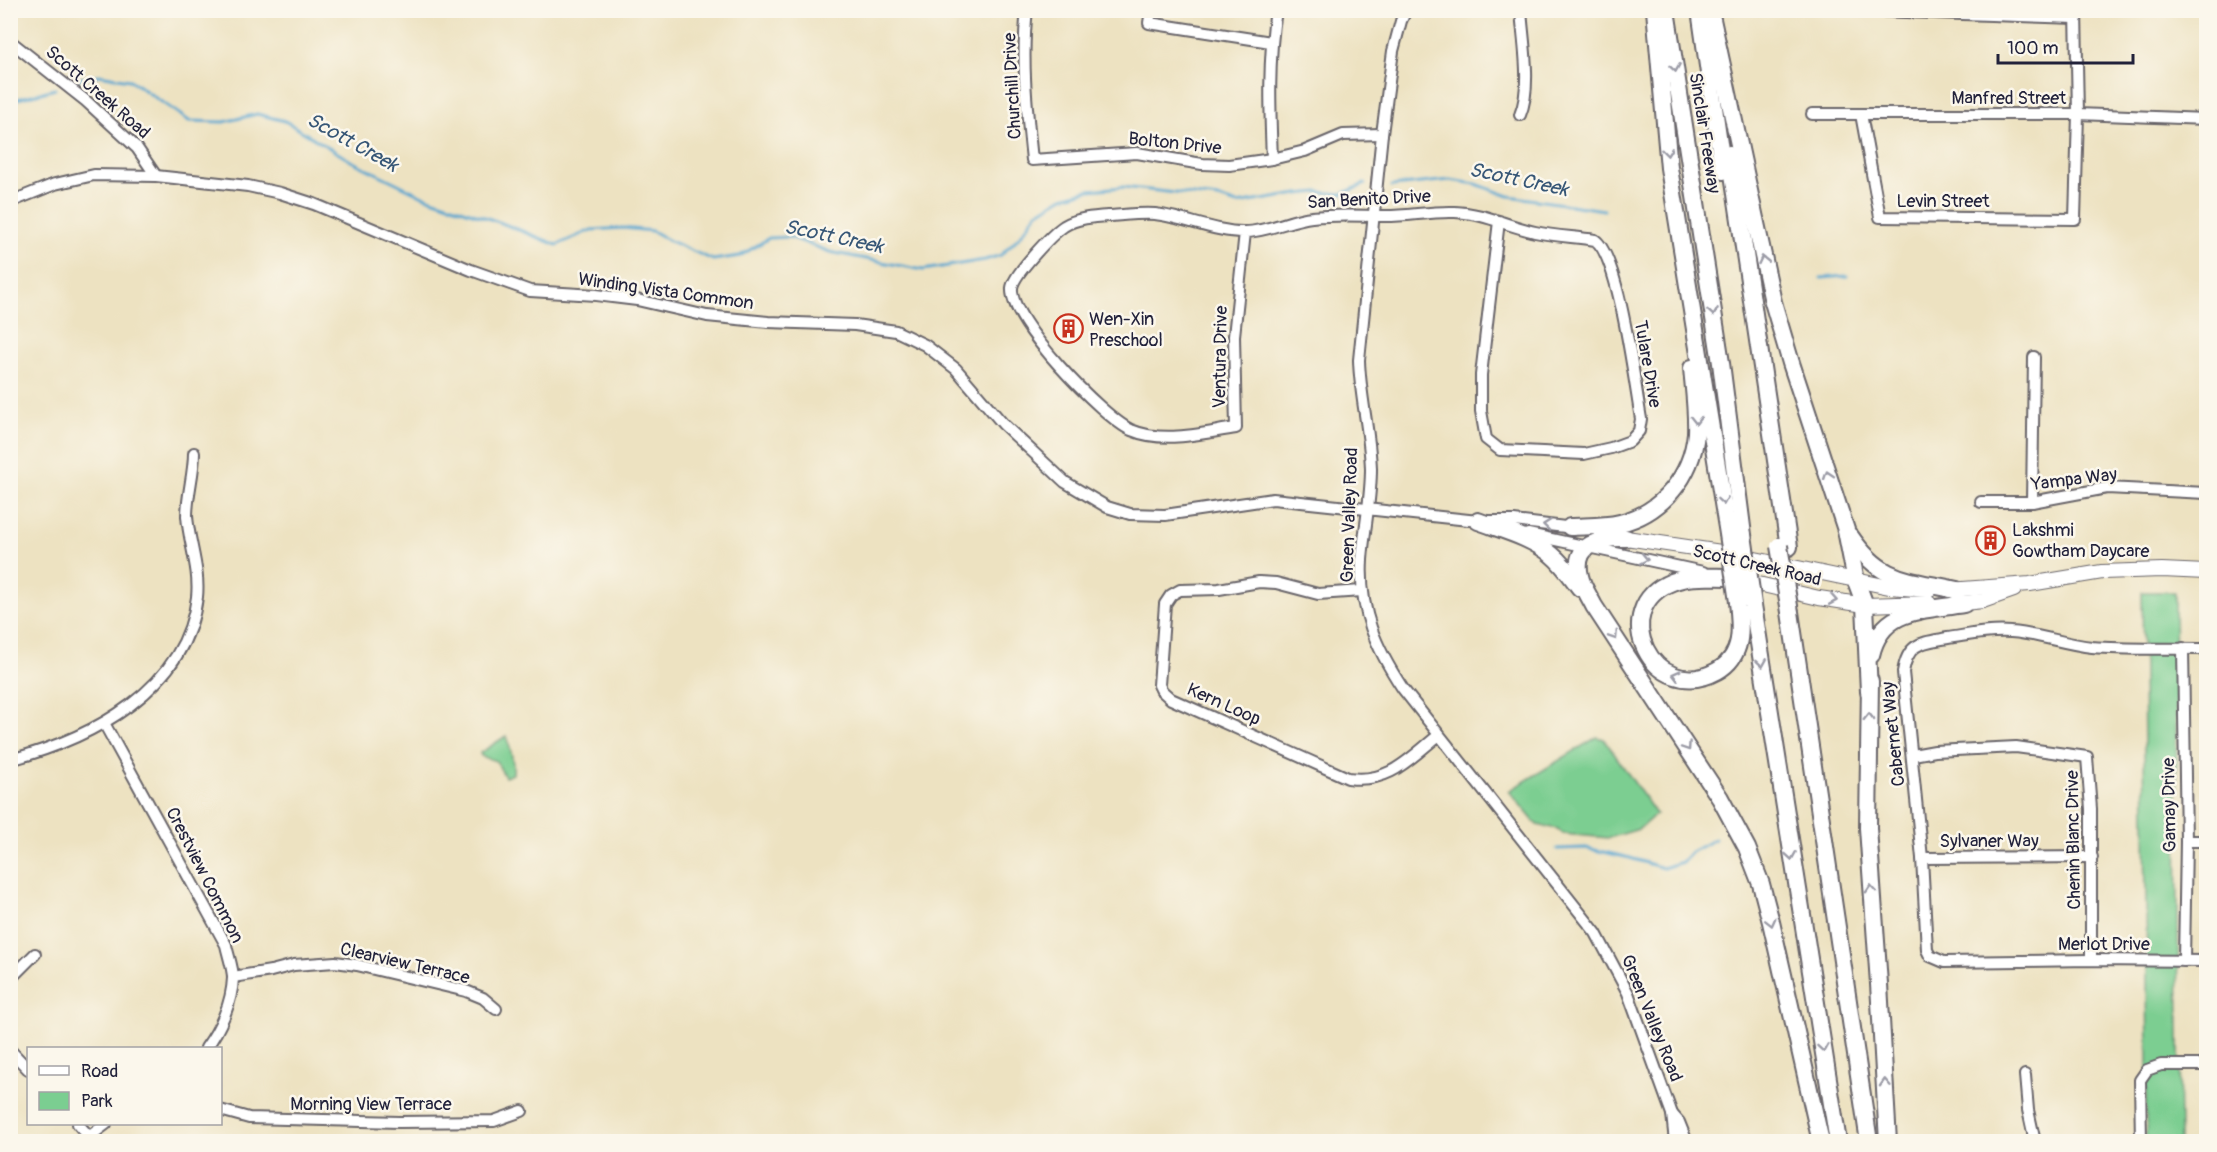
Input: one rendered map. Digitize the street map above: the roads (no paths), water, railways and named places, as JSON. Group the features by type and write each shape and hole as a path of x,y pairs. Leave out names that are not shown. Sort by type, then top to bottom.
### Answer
{"highway":[{"path":"1570,527 1620,523 1653,509 1670,494 1688,466 1694,446 1696,423 1682,257 1665,134 1655,10"},
{"name":"Sinclair Freeway","path":"1666,10 1721,363 1731,450 1736,535"},
{"path":"1700,10 1754,388 1776,492 1879,1142"},
{"path":"1710,10 1773,302 1846,530 1856,581 1866,605 1869,692 1868,828 1880,984 1888,1142"},
{"name":"Sinclair Freeway","path":"1710,10 1766,404 1776,492"},
{"path":"1682,257 1736,535 1838,1142"},
{"path":"1478,521 1532,542 1548,551 1562,564 1594,606 1720,798 1747,848 1761,884 1821,1142"},
{"path":"1846,530 1870,562 1889,574 1961,597"},
{"path":"1594,606 1580,575 1580,560 1587,547 1601,539 1626,538"},
{"path":"1727,577 1681,579 1662,586 1649,598 1642,615 1640,637 1644,648 1658,666 1677,677 1698,678 1718,671 1731,659 1739,643 1746,603"},
{"path":"1869,692 1872,649 1885,627 1911,612 1961,597"},
{"path":"1795,612 1869,1142"}],"main road":[{"name":"Scott Creek Road","path":"1626,538 1721,552 1856,581 1961,597"},
{"name":"Scott Creek Road","path":"1727,577 1819,598 1866,605 1934,602 2102,572 2162,570 2206,572"}],"street":[{"name":"Churchill Drive","path":"1027,10 1024,63 1032,160"},
{"path":"1150,10 1149,23 1271,42"},
{"path":"1272,159 1269,73 1276,10"},
{"name":"Green Valley Road","path":"1406,10 1393,51 1359,360 1371,472 1362,561 1362,591 1372,632 1382,657 1403,689 1596,933 1628,993 1672,1114"},
{"path":"1520,115 1525,103 1525,55 1521,10"},
{"path":"1849,10 2076,14 2078,114"},
{"name":"Scott Creek Road","path":"10,41 86,101 137,148 156,176"},
{"name":"Manfred Street","path":"1812,114 2078,114 2206,119"},
{"name":"Levin Street","path":"1861,114 1880,218 2075,219 2078,114"},
{"name":"Bolton Drive","path":"1032,160 1137,153 1202,164 1230,165 1272,159 1305,151 1343,135 1383,134"},
{"name":"Winding Vista Common","path":"10,202 55,184 94,175 156,176 248,186 314,204 471,270 530,291 637,300 707,316 768,322 855,324 896,331 925,345 956,369 1003,424 1081,494 1107,507 1131,514 1166,515"},
{"name":"San Benito Drive","path":"1015,278 1047,240 1066,225 1088,217 1154,214 1245,232 1312,217 1455,212 1471,213 1499,221"},
{"name":"Tulare Drive","path":"1499,221 1534,232 1595,240 1603,250 1618,291 1641,419 1639,430 1630,441 1584,454 1500,450 1486,439 1481,411 1481,375 1499,221"},
{"name":"Ventura Drive","path":"1015,278 1011,288 1017,307 1037,338 1061,368 1112,418 1132,430 1154,436 1173,437 1236,428 1234,336 1245,232"},
{"path":"2032,502 2034,357"},
{"path":"10,760 65,742 104,723 159,681 179,652 191,624 197,596 197,578 187,513 194,453"},
{"name":"Yampa Way","path":"1981,502 2032,502 2107,488 2206,493"},
{"name":"Scott Creek Road","path":"1166,515 1273,499 1478,521 1514,521 1570,527 1626,538"},
{"name":"Scott Creek Road","path":"1478,521 1517,532 1727,577"},
{"name":"Kern Loop","path":"1362,591 1318,594 1276,583 1259,582 1219,589 1180,590 1171,595 1164,604 1159,676 1162,692 1171,699 1348,778 1373,779 1386,775 1439,735"},
{"name":"Cabernet Way","path":"2002,961 1944,962 1930,956 1927,950 1922,858 1903,672 1905,658 1914,646 1925,642 1999,631 2037,635 2064,643 2120,648 2183,648"},
{"path":"2183,648 2206,649"},
{"name":"Gamay Drive","path":"2183,648 2186,841 2184,961"},
{"name":"Crestview Common","path":"104,723 226,945 233,977 222,1023 207,1047"},
{"name":"Chenin Blanc Drive","path":"1913,755 1935,751 2016,747 2087,757 2092,857 2091,960"},
{"path":"2186,841 2206,841"},
{"name":"Sylvaner Way","path":"1922,858 2092,857"},
{"path":"10,980 35,954"},
{"name":"Merlot Drive","path":"2002,961 2206,961"},
{"name":"Clearview Terrace","path":"233,977 314,963 357,965 466,991 483,998 496,1009"},
{"path":"10,1050 27,1068"},
{"path":"2140,1142 2140,1080 2147,1070 2161,1065 2206,1065"},
{"path":"2025,1075 2028,1110 2035,1142"},
{"name":"Morning View Terrace","path":"222,1111 249,1118 399,1122 494,1120 522,1111"},
{"path":"1672,1114 1671,1124 1675,1142"},
{"path":"1672,1114 1687,1142"},
{"path":"79,1125 92,1139 105,1125"}],"waterway":[{"name":"Scott Creek","path":"73,80 99,75 130,80 189,121 224,122 257,114 285,121 351,161 423,196 557,245 591,230 623,228 652,231 713,260 740,256 769,238 790,237 830,252 923,270 985,260 1001,255 1021,235 1037,213 1063,197 1089,190 1123,187 1219,198 1237,204 1318,192 1342,194 1365,184"},
{"name":"Scott Creek","path":"10,101 55,89"},
{"name":"Scott Creek","path":"1392,186 1450,180 1476,184 1509,196 1604,210"},
{"name":"Scott Creek","path":"1821,278 1847,276"},
{"path":"1557,849 1586,848 1663,868 1682,862 1691,852 1715,839"}],"place":[{"name":"Wen-Xin Preschool","path":"1068,329"},
{"name":"Lakshmi Gowtham Daycare","path":"1991,540"}]}
